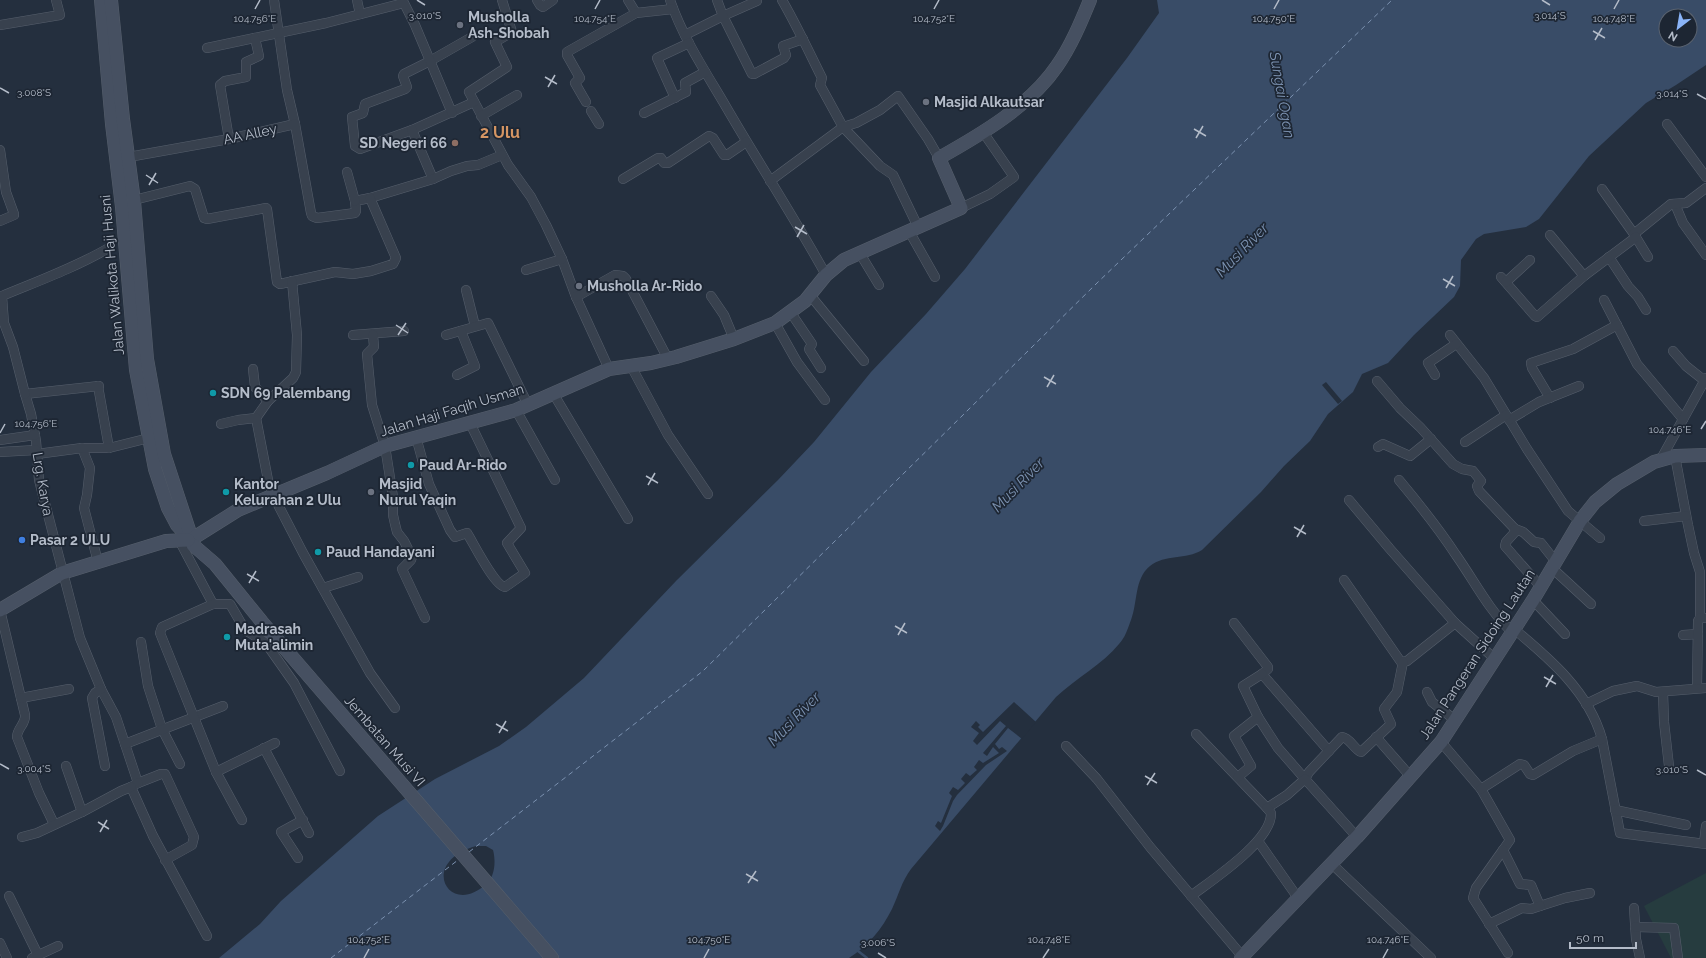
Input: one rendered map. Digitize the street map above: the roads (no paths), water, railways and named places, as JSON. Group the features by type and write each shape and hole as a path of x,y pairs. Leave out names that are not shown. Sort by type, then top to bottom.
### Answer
{"street":[{"path":"0,26 60,15 56,0"},
{"name":"Jalan Walikota Haji Husni","path":"101,0 112,124 134,200 147,359 164,454 189,539"},
{"name":"Jalan Walikota Haji Husni","path":"111,0 123,158 136,370 155,469 168,508 177,525 189,539"},
{"path":"274,0 287,90 295,124"},
{"path":"357,0 360,14"},
{"path":"502,0 512,32 495,42 507,67 469,92 502,155 531,198 546,225 562,259 576,297 609,368"},
{"path":"537,0 540,5 544,7 553,0"},
{"path":"628,0 636,13"},
{"path":"716,0 721,17 751,73 753,74 784,58 786,55 783,46 803,38"},
{"path":"782,0 803,38 822,78 820,85 843,127 880,166 893,175 913,229 935,277"},
{"path":"939,158 1003,119 1025,101 1049,77 1065,54 1090,0"},
{"path":"675,98 657,60 658,58 708,24 757,1"},
{"path":"206,48 278,33 405,3 452,113"},
{"path":"586,102 575,83 580,78 567,52 636,13 672,4 687,39 705,72 826,274"},
{"path":"472,37 403,75 406,88 365,104 363,113 352,118 355,146 358,148 412,130 474,102"},
{"path":"229,139 220,86 225,81 246,77 246,62 258,56 255,38"},
{"path":"644,113 686,91 686,83 705,72"},
{"path":"481,116 517,95"},
{"path":"770,181 843,127 856,123 880,110 898,96 928,138 939,158 961,208 990,194 1014,177 983,132"},
{"path":"591,111 599,124"},
{"name":"AA Alley","path":"123,158 229,139 295,124 310,212 312,216 317,218 355,213 355,201"},
{"path":"1667,124 1706,177"},
{"path":"412,130 433,179"},
{"path":"624,179 658,158 662,158 664,163 668,163 709,136 713,138 724,155 727,155 746,142"},
{"path":"0,150 6,192 14,215 0,221"},
{"path":"347,172 355,201 433,179 466,166 478,165 502,155"},
{"path":"0,176 2,166"},
{"path":"134,200 192,186 195,189 204,218 207,219 266,208 278,283 280,284 335,272 353,274 371,271 396,262 396,258 370,198"},
{"path":"1530,260 1503,279 1536,317 1672,204 1686,203 1706,188"},
{"path":"1602,189 1648,257"},
{"path":"1675,204 1683,223 1706,255"},
{"name":"Jalan Haji Faqih Usman","path":"0,610 62,573 124,553 172,540 189,539 238,510 327,473 385,446 526,406 609,368 631,366 672,358 734,339 775,323 791,313 805,301 826,274 844,260 961,208"},
{"path":"1550,235 1584,276"},
{"path":"1,294 52,274 70,269 107,249"},
{"path":"860,252 879,285"},
{"path":"1609,257 1646,310"},
{"path":"526,270 562,259"},
{"path":"576,297 615,275 623,276 672,358"},
{"path":"292,281 297,335 296,372 293,378 268,401 256,418 268,480 273,495 303,553 370,673 395,708"},
{"path":"466,290 475,326"},
{"name":"Lrg. Karya","path":"1,294 4,323 13,346 31,414 35,435 39,480 80,638 101,689 116,716 125,744 134,785 153,836 207,936"},
{"path":"810,294 864,361"},
{"path":"711,296 724,315 734,339"},
{"path":"1604,300 1636,364 1683,419"},
{"path":"791,313 812,344 809,349 821,368"},
{"path":"446,335 485,323 489,324 526,406 555,480"},
{"path":"775,323 797,362 825,400"},
{"path":"1550,398 1532,366 1619,330"},
{"path":"457,376 475,366 461,331"},
{"path":"353,335 404,332"},
{"path":"373,335 374,347 367,354 372,405 385,446 393,497 393,515 397,532 404,541 412,558 402,569 425,618"},
{"path":"1450,335 1484,378 1565,507 1571,514 1600,538"},
{"path":"1435,375 1428,363 1456,344"},
{"path":"1662,459 1705,380 1686,366 1673,351"},
{"path":"631,366 668,435 708,494"},
{"path":"253,369 255,387 268,401"},
{"path":"1377,381 1400,408 1431,439 1453,464 1462,469 1473,471 1476,474 1481,481 1477,486 1479,491 1515,529 1523,532 1534,542 1541,543 1554,565 1591,604"},
{"path":"25,394 99,386 108,448"},
{"path":"1465,442 1539,402 1579,386"},
{"path":"552,393 628,519"},
{"path":"221,424 256,418"},
{"path":"416,437 429,484 454,537 468,533 495,578 501,586 505,587 525,573 507,544 521,528 470,423"},
{"path":"0,440 35,435"},
{"path":"0,452 37,452 82,448 108,448 149,438"},
{"path":"1378,446 1383,444 1410,456 1431,439"},
{"path":"82,448 90,468 84,508 98,562"},
{"name":"Jalan Pangeran Sidoing Lautan","path":"1241,957 1357,837 1440,742 1533,600 1580,521 1600,497 1617,484 1662,459 1675,456 1706,455"},
{"path":"1586,704 1618,690 1640,686 1649,690 1663,692 1701,688 1698,621 1703,618 1703,572 1694,553 1675,456"},
{"path":"1398,480 1422,508 1457,556 1498,618 1558,667 1575,687 1586,704 1598,727 1602,740 1619,831 1622,834 1705,844 1706,826"},
{"path":"1349,500 1455,623 1495,659"},
{"path":"1644,521 1686,516"},
{"path":"1515,529 1515,532 1505,543 1505,546 1540,586"},
{"path":"189,539 213,604"},
{"name":"Jembatan Musi VI","path":"189,539 215,564 262,622 552,958"},
{"path":"323,588 358,577"},
{"path":"1344,580 1398,658 1403,662"},
{"path":"1533,600 1565,634"},
{"path":"242,820 216,772 193,717 160,630 162,627 213,604 230,604 245,630 263,641 294,683 340,771"},
{"path":"0,610 26,719 18,730 17,737 39,793 54,824"},
{"path":"1234,622 1268,667 1268,669 1262,674 1243,686 1258,717 1278,748 1357,837"},
{"path":"1403,662 1407,661 1455,623"},
{"path":"1683,635 1698,634"},
{"path":"141,642 148,686 162,729 180,764"},
{"path":"1267,808 1287,795 1305,779 1309,772 1344,737 1361,752 1391,724 1384,709 1397,692 1403,662"},
{"path":"1262,674 1329,751"},
{"path":"21,698 69,689"},
{"path":"101,689 95,692 92,698 105,766"},
{"path":"1427,692 1432,702 1458,716"},
{"path":"1663,692 1664,722 1669,766"},
{"path":"125,744 223,706"},
{"path":"1238,777 1251,766 1235,738 1235,735 1258,717"},
{"path":"1191,896 1250,850 1265,831 1271,818 1271,813 1267,808 1196,734"},
{"path":"1376,737 1411,777"},
{"path":"1481,789 1520,764 1524,765 1530,774 1536,773 1573,751 1602,740"},
{"path":"1440,742 1481,789 1510,840 1476,888 1473,896 1473,900 1508,953"},
{"path":"216,772 275,743"},
{"path":"1066,746 1125,814 1150,847 1241,957"},
{"path":"264,748 309,833"},
{"path":"66,766 82,812"},
{"path":"22,837 82,812 134,785 161,774 165,774 194,841 192,845 165,860"},
{"path":"1614,807 1686,825"},
{"path":"298,858 281,832 303,820"},
{"path":"1258,841 1298,898"},
{"path":"1503,850 1520,884 1531,885 1540,906"},
{"path":"1332,864 1431,958"},
{"path":"1489,924 1522,908 1531,909 1565,898 1590,893"},
{"path":"9,896 35,956 58,946"},
{"path":"1634,908 1635,927 1640,958"},
{"path":"1635,927 1674,928 1678,958"},
{"path":"0,943 8,958"}],"water":[{"path":"1157,0 1706,0 1706,65 1646,103 1589,156 1539,219 1526,227 1484,234 1476,239 1461,260 1460,286 1454,297 1414,335 1388,363 1362,374 1353,392 1328,414 1310,441 1284,466 1261,492 1202,550 1189,555 1169,558 1156,562 1145,571 1139,584 1131,620 1121,642 1097,665 1056,697 911,869 884,923 862,948 849,958 219,958 260,924 281,901 378,816 435,779 499,746 526,727 584,678 676,581 778,480 814,442 871,372 926,314 965,269 1127,58 1159,13","holes":["476,846 486,846 493,850 494,859 493,873 489,881 473,893 461,895 451,891 445,884 444,874 448,864 458,854"]}],"waterway":[{"path":"858,951 867,958"}],"place":[{"name":"Musholla Ash-Shobah","path":"460,25"},
{"name":"Masjid Alkautsar","path":"926,102"},
{"name":"SD Negeri 66","path":"455,143"},
{"name":"Musholla Ar-Rido","path":"579,286"},
{"name":"SDN 69 Palembang","path":"213,393"},
{"name":"Paud Ar-Rido","path":"411,465"},
{"name":"Kantor Kelurahan 2 Ulu","path":"226,492"},
{"name":"Masjid Nurul Yaqin","path":"371,492"},
{"name":"Pasar 2 ULU","path":"22,540"},
{"name":"Paud Handayani","path":"318,552"},
{"name":"Madrasah Muta'alimin","path":"227,637"}],"district":[{"name":"2 Ulu","path":"500,132"}],"water label":[{"name":"Sungai Ogan","path":"1282,95"},
{"name":"Musi River","path":"1242,250"},
{"name":"Musi River","path":"1018,485"},
{"name":"Musi River","path":"794,719"}]}
